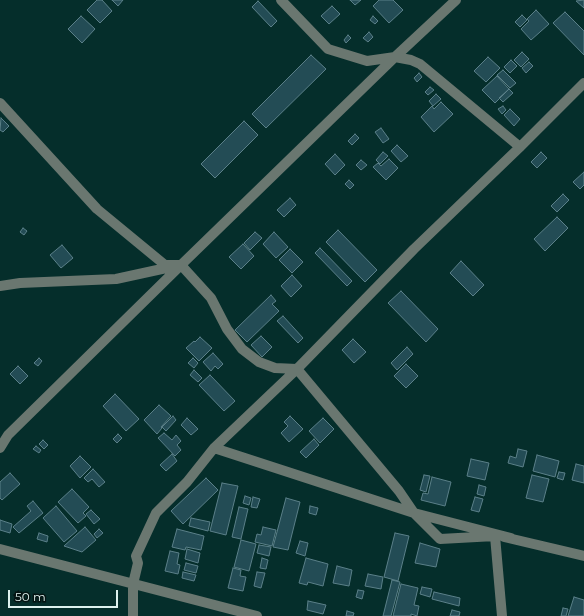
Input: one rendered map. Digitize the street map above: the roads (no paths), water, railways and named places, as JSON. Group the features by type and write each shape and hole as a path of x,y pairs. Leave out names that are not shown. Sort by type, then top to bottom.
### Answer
{"street":[{"path":"281,0 328,49 368,61 395,57 411,60 420,64 520,147"},
{"path":"0,448 8,435 181,265 395,57 456,0"},
{"path":"134,616 132,584 138,563 136,556 144,542 151,521 156,514 187,482 214,448 297,369 414,249 520,147 584,82"},
{"path":"0,103 97,208 165,265 181,265 211,298 227,329 242,349 259,362 275,368 297,369 399,491 414,513 440,540 495,536 510,538"},
{"path":"0,286 20,283 116,279 181,265"},
{"path":"214,448 414,513 584,556"},
{"path":"495,536 502,616"},
{"path":"0,549 257,616"}]}
